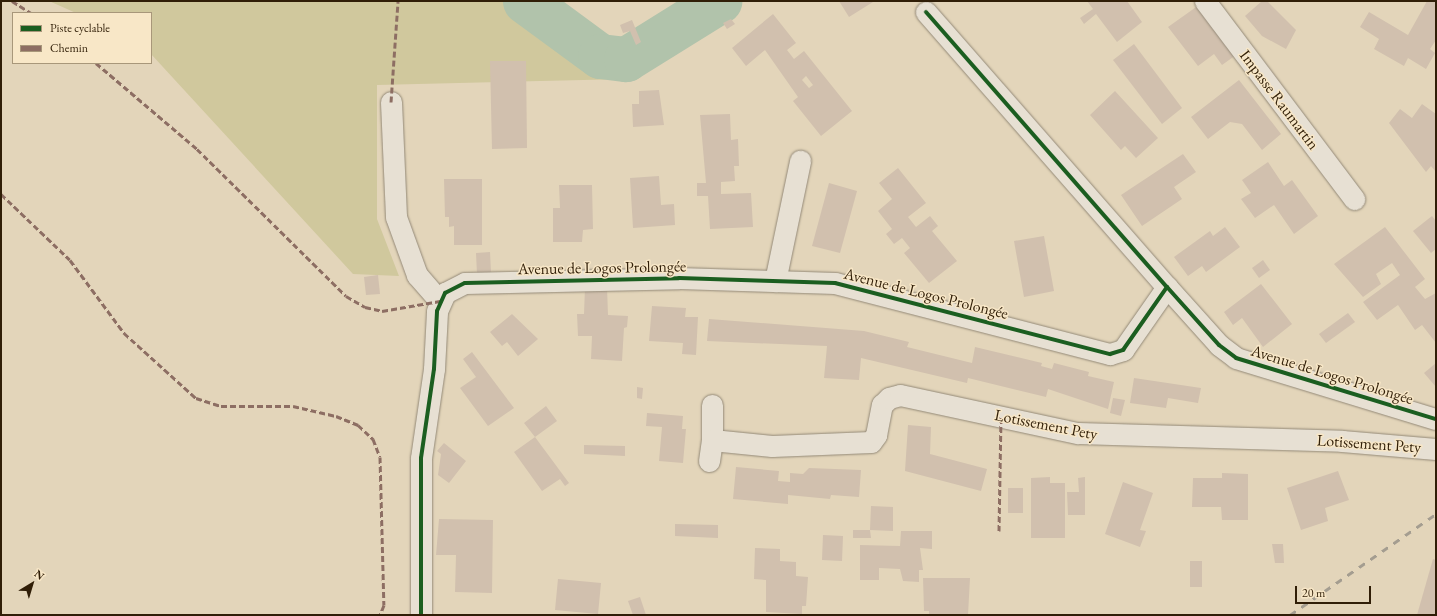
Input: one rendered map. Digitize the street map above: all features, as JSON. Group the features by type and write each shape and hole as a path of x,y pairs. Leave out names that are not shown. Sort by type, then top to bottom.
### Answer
{"street":[{"name":"Impasse Raumartin","path":"1205,1 1354,199"},
{"path":"926,12 1167,287"},
{"path":"391,102 398,223 417,275 440,301 421,458 421,615"},
{"path":"775,282 800,161"},
{"name":"Avenue de Logos Prolongée","path":"440,301 446,292 465,283 679,278 848,286 1110,354 1123,350 1167,287 1218,345 1236,358 1436,420"},
{"name":"Lotissement Pety","path":"712,440 772,446 864,444 876,435 882,405 889,398 900,395 1078,434 1342,441 1436,449"},
{"path":"709,462 712,440 712,405"}],"shaded area":[{"path":"49,1 557,1 622,45 627,79 377,85 377,219 399,276 353,274 152,55 152,12 74,12"}],"building":[{"path":"839,1 872,1 873,2 849,17"},
{"path":"1087,1 1127,1 1142,22 1117,42 1096,14 1084,24 1080,18 1093,9"},
{"path":"1262,1 1267,1 1296,30 1286,49 1262,36 1245,16"},
{"path":"1427,1 1436,1 1436,40 1430,49 1435,53 1426,69 1408,58 1404,66 1374,49 1379,39 1360,27 1369,12 1408,35"},
{"path":"1199,5 1236,55 1222,65 1214,54 1198,66 1168,27"},
{"path":"773,14 796,43 787,50 794,59 804,51 852,111 821,136 793,101 798,97 765,50 746,66 732,48","holes":["806,76 813,85 809,88 802,80"]},
{"path":"731,19 735,24 727,29 723,23"},
{"path":"632,20 641,42 636,45 630,31 623,33 620,25"},
{"path":"1134,44 1182,108 1162,124 1113,60"},
{"path":"490,61 526,61 527,148 492,149"},
{"path":"1239,80 1281,134 1262,150 1242,124 1230,122 1208,139 1191,117"},
{"path":"659,90 664,125 633,127 632,104 639,104 639,91"},
{"path":"1115,91 1158,138 1136,158 1125,146 1121,150 1090,115"},
{"path":"1422,104 1436,114 1436,172 1431,166 1426,172 1389,123 1400,109 1412,118"},
{"path":"730,114 731,140 738,139 739,166 734,166 735,181 721,182 721,194 751,193 753,227 710,229 708,196 697,196 697,183 706,183 700,115"},
{"path":"1183,154 1196,172 1174,187 1182,199 1142,226 1121,195"},
{"path":"1268,162 1284,186 1292,180 1318,216 1294,234 1274,205 1255,218 1241,199 1251,193 1242,180"},
{"path":"898,168 926,203 908,217 916,227 930,216 938,226 932,231 957,261 929,283 904,253 910,248 902,238 894,244 886,234 892,229 878,211 892,199 879,183"},
{"path":"659,176 661,205 674,204 675,225 633,228 630,178"},
{"path":"444,179 482,179 482,245 454,245 454,226 449,227 449,217 445,217"},
{"path":"829,183 857,191 840,253 812,246"},
{"path":"559,185 592,185 593,229 583,230 582,242 553,242 553,208 560,208"},
{"path":"1432,216 1436,221 1436,249 1431,253 1413,231"},
{"path":"1225,227 1240,247 1206,272 1202,266 1188,276 1174,257 1210,231 1213,236"},
{"path":"1385,227 1425,279 1415,287 1425,299 1436,293 1436,343 1422,325 1415,330 1398,305 1377,320 1363,302 1400,275 1392,263 1376,274 1381,284 1363,297 1334,264"},
{"path":"1044,236 1054,291 1024,297 1014,241"},
{"path":"490,252 491,273 477,274 476,253"},
{"path":"1263,260 1270,270 1259,278 1252,268"},
{"path":"378,275 380,294 366,295 364,277"},
{"path":"1261,284 1292,324 1263,347 1242,318 1233,325 1224,312"},
{"path":"585,287 607,287 608,315 628,316 627,327 624,328 622,361 591,359 592,336 578,336 577,314 584,314"},
{"path":"652,306 686,308 685,317 698,317 696,355 682,354 683,343 649,341"},
{"path":"1348,313 1355,322 1326,343 1319,334"},
{"path":"512,314 538,339 518,356 507,342 502,346 490,332"},
{"path":"709,319 864,331 909,342 907,347 972,363 975,347 1042,363 1041,366 1052,369 1054,363 1089,372 1088,376 1114,382 1108,409 1048,389 1046,397 968,378 967,383 861,358 859,380 824,378 827,346 707,341"},
{"path":"472,352 514,408 488,426 460,388 476,377 463,359"},
{"path":"1436,363 1436,387 1424,373"},
{"path":"1134,378 1201,388 1198,403 1168,398 1166,408 1130,403"},
{"path":"637,387 643,388 642,399 637,398"},
{"path":"1113,398 1125,400 1121,416 1110,413"},
{"path":"546,406 557,421 535,437 524,423"},
{"path":"647,413 683,416 682,429 686,429 683,463 659,461 662,427 646,426"},
{"path":"908,425 931,427 930,454 987,469 981,491 905,471"},
{"path":"535,437 569,483 565,486 560,479 542,491 514,452"},
{"path":"444,443 466,461 449,483 438,475 441,454 437,451"},
{"path":"584,445 625,446 625,456 584,454"},
{"path":"736,467 779,471 778,481 790,482 790,473 803,474 809,468 861,470 859,497 831,495 830,499 788,495 788,504 733,499"},
{"path":"1338,471 1349,500 1325,508 1328,521 1301,530 1287,488"},
{"path":"1222,473 1248,474 1248,520 1222,520 1221,507 1192,507 1193,478 1222,478"},
{"path":"1050,477 1050,483 1065,483 1065,538 1031,538 1031,478"},
{"path":"1085,477 1085,515 1068,515 1067,492 1079,492 1078,478"},
{"path":"1123,482 1153,493 1140,530 1146,531 1140,547 1105,534"},
{"path":"1008,488 1023,488 1023,513 1008,513"},
{"path":"871,506 893,507 893,531 870,530"},
{"path":"439,519 493,520 492,593 455,592 456,555 436,555"},
{"path":"675,524 718,525 718,538 675,536"},
{"path":"853,530 870,530 871,538 853,538"},
{"path":"901,531 932,531 932,549 920,548 923,570 919,570 919,582 903,581 900,569 879,568 879,580 860,580 860,545 900,546"},
{"path":"823,535 843,536 842,561 822,560"},
{"path":"1272,544 1283,544 1284,563 1275,563"},
{"path":"755,548 780,549 780,561 796,562 796,576 808,577 806,606 802,606 802,614 766,612 766,580 754,579"},
{"path":"1433,559 1436,560 1436,615 1417,615"},
{"path":"1190,561 1202,561 1202,587 1190,587"},
{"path":"923,578 970,578 968,615 929,615 929,611 924,611"},
{"path":"558,579 601,583 598,614 555,610"},
{"path":"640,597 646,615 633,615 628,601"}],"waterway":[{"path":"525,1 600,56 626,59 719,1"}],"railway":[{"path":"1290,615 1436,514"}],"marked path":[{"path":"12,1 29,12"},
{"path":"391,102 398,1"},
{"path":"97,64 197,149 346,296 365,307 382,311 440,301"},
{"path":"1,194 70,260 124,333 196,398 221,406 293,406 336,416 358,425 373,439 380,457 384,605 380,615"},
{"path":"999,531 1001,416"}],"cycle path":[{"path":"926,12 1167,287"},
{"path":"421,615 421,458 434,369 437,311 445,293 465,283 679,278 835,283 1110,354 1123,350 1167,287 1219,345 1236,358 1436,419"}]}
